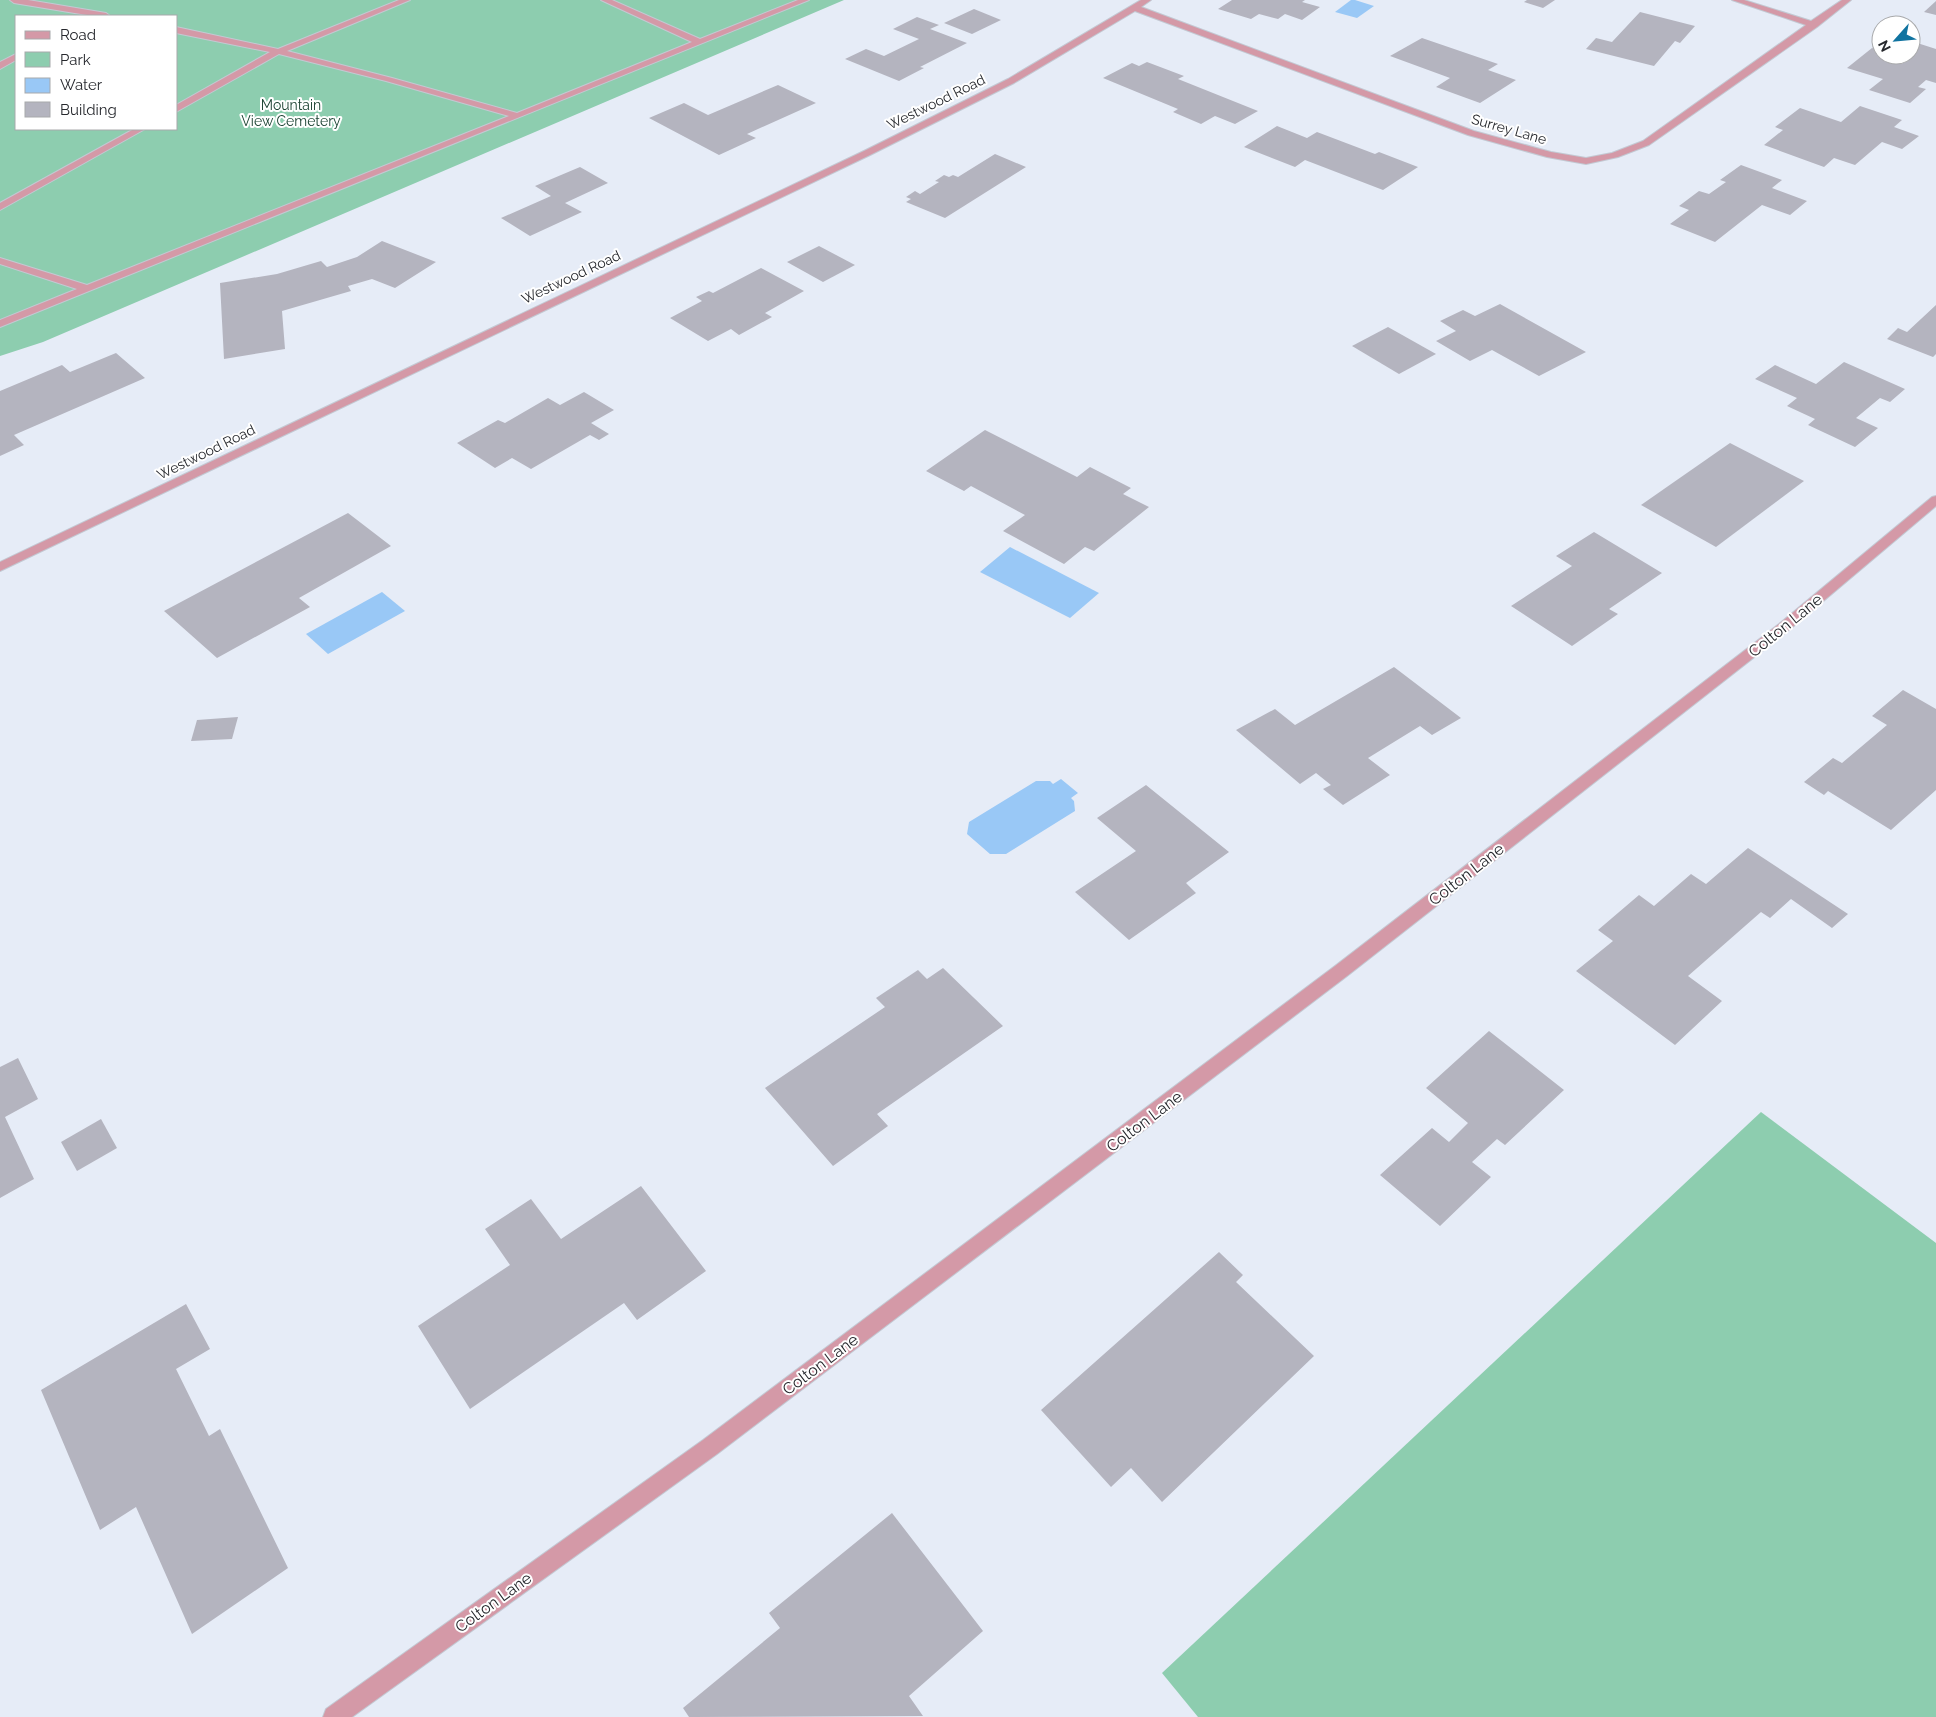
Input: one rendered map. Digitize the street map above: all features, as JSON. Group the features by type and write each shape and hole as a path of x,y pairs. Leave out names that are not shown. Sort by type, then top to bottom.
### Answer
{"street":[{"path":"14,0 87,15"},
{"path":"178,107 277,52 406,0"},
{"path":"605,0 700,42"},
{"path":"0,324 515,115 805,0"},
{"name":"Westwood Road","path":"0,567 867,153 1012,81 1148,0"},
{"path":"1736,0 1814,25"},
{"name":"Surrey Lane","path":"1135,8 1471,133 1550,155 1586,161 1616,155 1646,143 1847,0"},
{"path":"178,30 277,52 428,90 515,115"},
{"path":"0,66 15,58"},
{"path":"0,207 138,130"},
{"path":"0,261 87,289"},
{"name":"Colton Lane","path":"334,1717 717,1442 1287,1012 1784,627 1936,500"}],"green space":[{"name":"Mountain View Cemetery","path":"0,0 844,0 43,342 0,356"},
{"path":"1761,1112 1936,1243 1936,1717 1198,1717 1162,1673"}],"water":[{"path":"1351,0 1374,6 1357,18 1335,12"},
{"path":"1010,547 1099,593 1070,618 980,572"},
{"path":"382,592 405,611 328,654 306,634"},
{"path":"1061,779 1078,793 1071,798 1074,801 1075,811 1006,854 990,854 967,834 969,822 1036,781 1050,781 1053,784"}],"building":[{"path":"1232,0 1305,0 1302,2 1320,7 1302,20 1285,14 1278,19 1259,14 1251,19 1218,9"},
{"path":"1527,0 1555,0 1543,8 1524,2"},
{"path":"1936,1 1936,15 1924,12"},
{"path":"974,9 1001,20 972,34 944,23"},
{"path":"1640,12 1695,26 1680,43 1675,41 1654,66 1586,49 1596,38 1612,42"},
{"path":"917,17 939,25 930,29 967,43 920,67 924,68 899,81 845,59 866,49 884,56 919,39 893,29"},
{"path":"1422,38 1498,64 1488,70 1516,80 1480,103 1436,87 1450,78 1390,56"},
{"path":"1921,44 1936,49 1936,83 1926,80 1918,87 1926,89 1910,103 1869,90 1883,79 1847,68 1871,49 1871,65 1921,65"},
{"path":"1147,62 1184,76 1178,79 1258,111 1235,124 1215,116 1201,124 1173,112 1178,109 1103,78 1132,63 1139,66"},
{"path":"778,85 816,103 747,134 756,138 719,155 649,118 684,103 708,115"},
{"path":"1860,106 1902,120 1894,127 1919,136 1902,149 1882,142 1855,165 1834,158 1824,167 1764,145 1783,130 1775,127 1800,108 1841,122"},
{"path":"1277,126 1307,138 1317,132 1375,154 1379,152 1418,167 1383,190 1305,160 1295,167 1244,147"},
{"path":"995,154 1026,167 945,218 906,202 911,199 906,197 915,191 920,194 939,182 935,181 944,175 958,177"},
{"path":"1741,165 1782,180 1772,188 1807,201 1790,215 1762,205 1715,242 1670,224 1689,210 1679,206 1699,191 1709,194 1726,182 1720,180"},
{"path":"580,167 608,183 565,203 582,212 530,236 501,218 551,196 535,186"},
{"path":"382,241 436,262 395,288 372,279 348,286 351,291 282,311 285,349 224,359 220,283 277,274 321,261 327,267 357,257"},
{"path":"819,246 855,265 823,282 787,262"},
{"path":"761,268 804,291 765,313 772,317 739,335 731,329 708,341 670,318 702,301 696,297 709,291 713,293"},
{"path":"1500,304 1586,352 1539,376 1492,350 1470,361 1436,341 1456,331 1440,321 1463,310 1475,316"},
{"path":"1936,305 1936,354 1933,357 1887,339 1898,328 1907,332"},
{"path":"1388,327 1436,354 1399,374 1352,346"},
{"path":"116,353 145,378 14,435 24,445 0,456 0,391 62,365 70,372"},
{"path":"1844,362 1905,389 1890,402 1880,398 1856,418 1878,428 1855,447 1808,425 1815,419 1787,406 1797,398 1755,379 1775,365 1816,384"},
{"path":"584,392 614,410 591,423 609,434 599,440 590,435 531,469 512,458 495,468 457,443 498,420 505,423 548,398 560,405"},
{"path":"985,430 1077,477 1090,467 1131,488 1123,494 1149,507 1094,551 1085,547 1064,564 1003,531 1025,515 971,486 964,491 926,471"},
{"path":"1730,443 1804,481 1716,547 1641,505"},
{"path":"348,513 391,546 299,598 310,607 217,658 164,611"},
{"path":"1594,532 1662,573 1609,609 1618,614 1572,646 1511,606 1572,566 1556,556"},
{"path":"1394,667 1461,718 1432,735 1420,726 1368,758 1390,775 1343,805 1323,789 1331,785 1316,773 1300,784 1236,730 1275,709 1295,725"},
{"path":"1903,690 1936,709 1936,790 1891,830 1828,791 1824,795 1804,782 1833,758 1842,763 1887,725 1872,716"},
{"path":"238,717 232,739 191,741 197,720"},
{"path":"1146,785 1229,852 1186,883 1196,893 1129,940 1075,892 1136,851 1097,818"},
{"path":"1748,848 1848,914 1832,928 1791,899 1770,918 1761,912 1688,976 1722,1001 1675,1045 1576,971 1613,941 1598,930 1639,895 1654,906 1691,874 1706,884"},
{"path":"943,968 1003,1026 877,1114 888,1126 833,1166 765,1088 885,1007 876,998 918,970 927,979"},
{"path":"1489,1031 1564,1090 1505,1145 1497,1139 1472,1162 1491,1177 1440,1226 1380,1175 1432,1128 1449,1142 1468,1123 1426,1088"},
{"path":"18,1058 38,1099 5,1117 34,1179 0,1198 0,1067"},
{"path":"101,1119 117,1148 77,1171 61,1142"},
{"path":"641,1186 706,1271 637,1320 624,1303 470,1409 418,1326 510,1265 485,1229 531,1199 561,1239"},
{"path":"1219,1252 1243,1275 1236,1282 1314,1356 1162,1502 1131,1468 1111,1487 1041,1410"},
{"path":"186,1304 210,1349 176,1369 209,1436 220,1429 288,1568 192,1634 136,1507 100,1530 41,1390"},
{"path":"892,1513 983,1631 909,1696 923,1716 689,1717 683,1708 780,1628 769,1613"}]}
